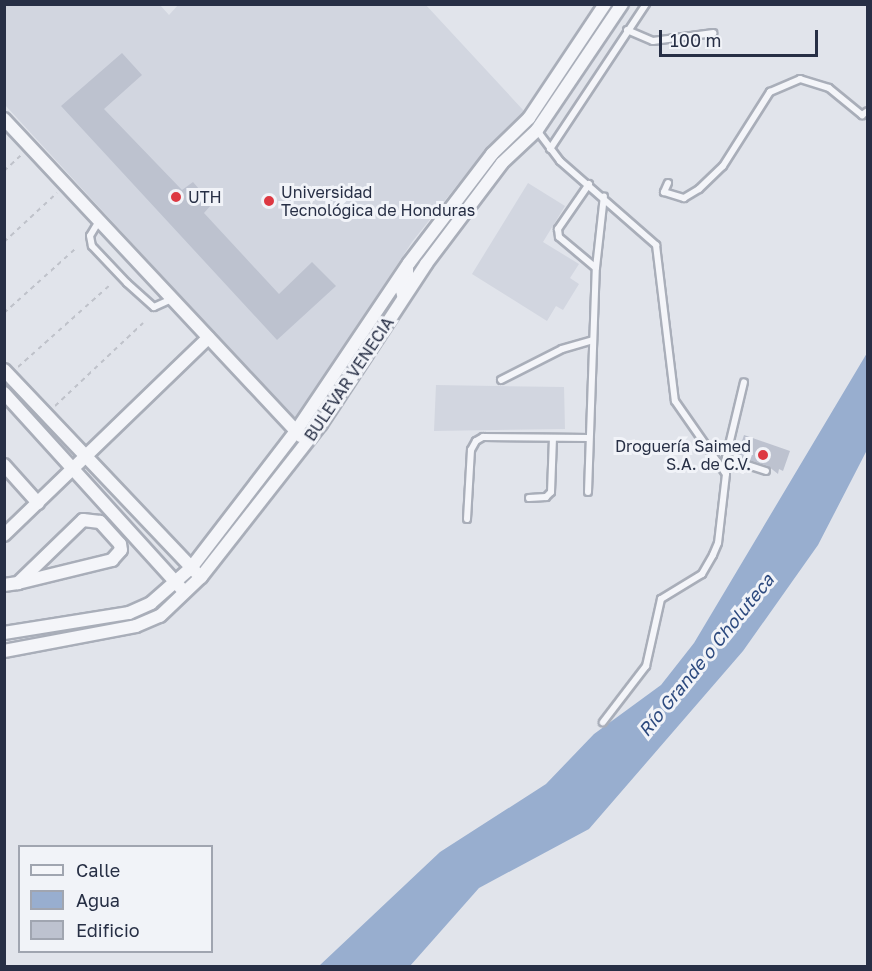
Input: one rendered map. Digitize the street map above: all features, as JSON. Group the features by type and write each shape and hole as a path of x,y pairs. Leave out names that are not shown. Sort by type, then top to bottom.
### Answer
{"street":[{"name":"BULEVAR VENECIA","path":"4,633 129,613 151,603 191,568 296,431 410,262 492,154 529,118 605,4"},
{"name":"BULEVAR VENECIA","path":"4,651 136,626 160,616 186,593 308,443 401,300 501,163 537,130 622,4"},
{"path":"4,119 308,443"},
{"path":"4,535 208,338"},
{"path":"7,373 201,577"},
{"path":"4,393 186,593"},
{"path":"5,466 38,502"},
{"path":"4,585 18,583 112,560 121,550 120,544 100,522 83,520 18,583"}],"lane":[{"path":"550,149 612,52 646,4"},
{"path":"627,30 653,41 713,33"},
{"path":"612,52 618,57"},
{"path":"668,183 664,192 684,198 699,189 723,166 770,92 800,79 829,88 862,116 867,111"},
{"path":"529,118 550,149 656,244 675,401 707,450 724,466"},
{"path":"588,184 558,229 559,237 596,268"},
{"path":"588,492 596,268 604,196"},
{"path":"99,221 90,236 92,246 127,284 154,307 172,299"},
{"path":"401,300 399,291 410,274 410,262"},
{"path":"501,380 562,349 593,340"},
{"path":"603,722 646,666 661,599 702,574 718,543 724,466 744,382"},
{"path":"467,519 471,450 476,441 483,437 589,438"},
{"path":"529,498 546,497 551,492 553,438"},
{"path":"726,458 766,471"}],"path":[{"path":"4,171 30,147"},
{"path":"4,242 66,185"},
{"path":"4,313 75,249"},
{"path":"7,373 109,286"},
{"path":"46,414 143,322"}],"shaded area":[{"name":"Universidad Tecnológica de Honduras","path":"179,4 425,4 524,111 477,160 412,242 295,420 5,105 5,5 160,5 169,15"},
{"path":"528,183 565,206 543,242 579,264 570,278 579,284 563,310 556,306 547,321 472,274"},
{"path":"436,385 564,387 565,429 434,431"}],"water":[{"name":"Río Grande o Choluteca","path":"867,353 867,450 818,545 743,651 589,829 479,888 410,966 319,966 440,852 546,784 594,734 661,685 694,643"}],"building":[{"name":"UTH","path":"122,53 142,75 104,109 182,190 193,182 212,204 204,213 279,294 312,262 336,286 277,340 61,106"},
{"name":"Droguería Saimed S.A. de C.V.","path":"744,435 790,451 783,471 779,469 778,474 768,466 737,456"}],"place":[{"name":"UTH","path":"176,197"},
{"name":"Universidad Tecnológica de Honduras","path":"269,201"},
{"name":"Droguería Saimed S.A. de C.V.","path":"763,455"}]}
